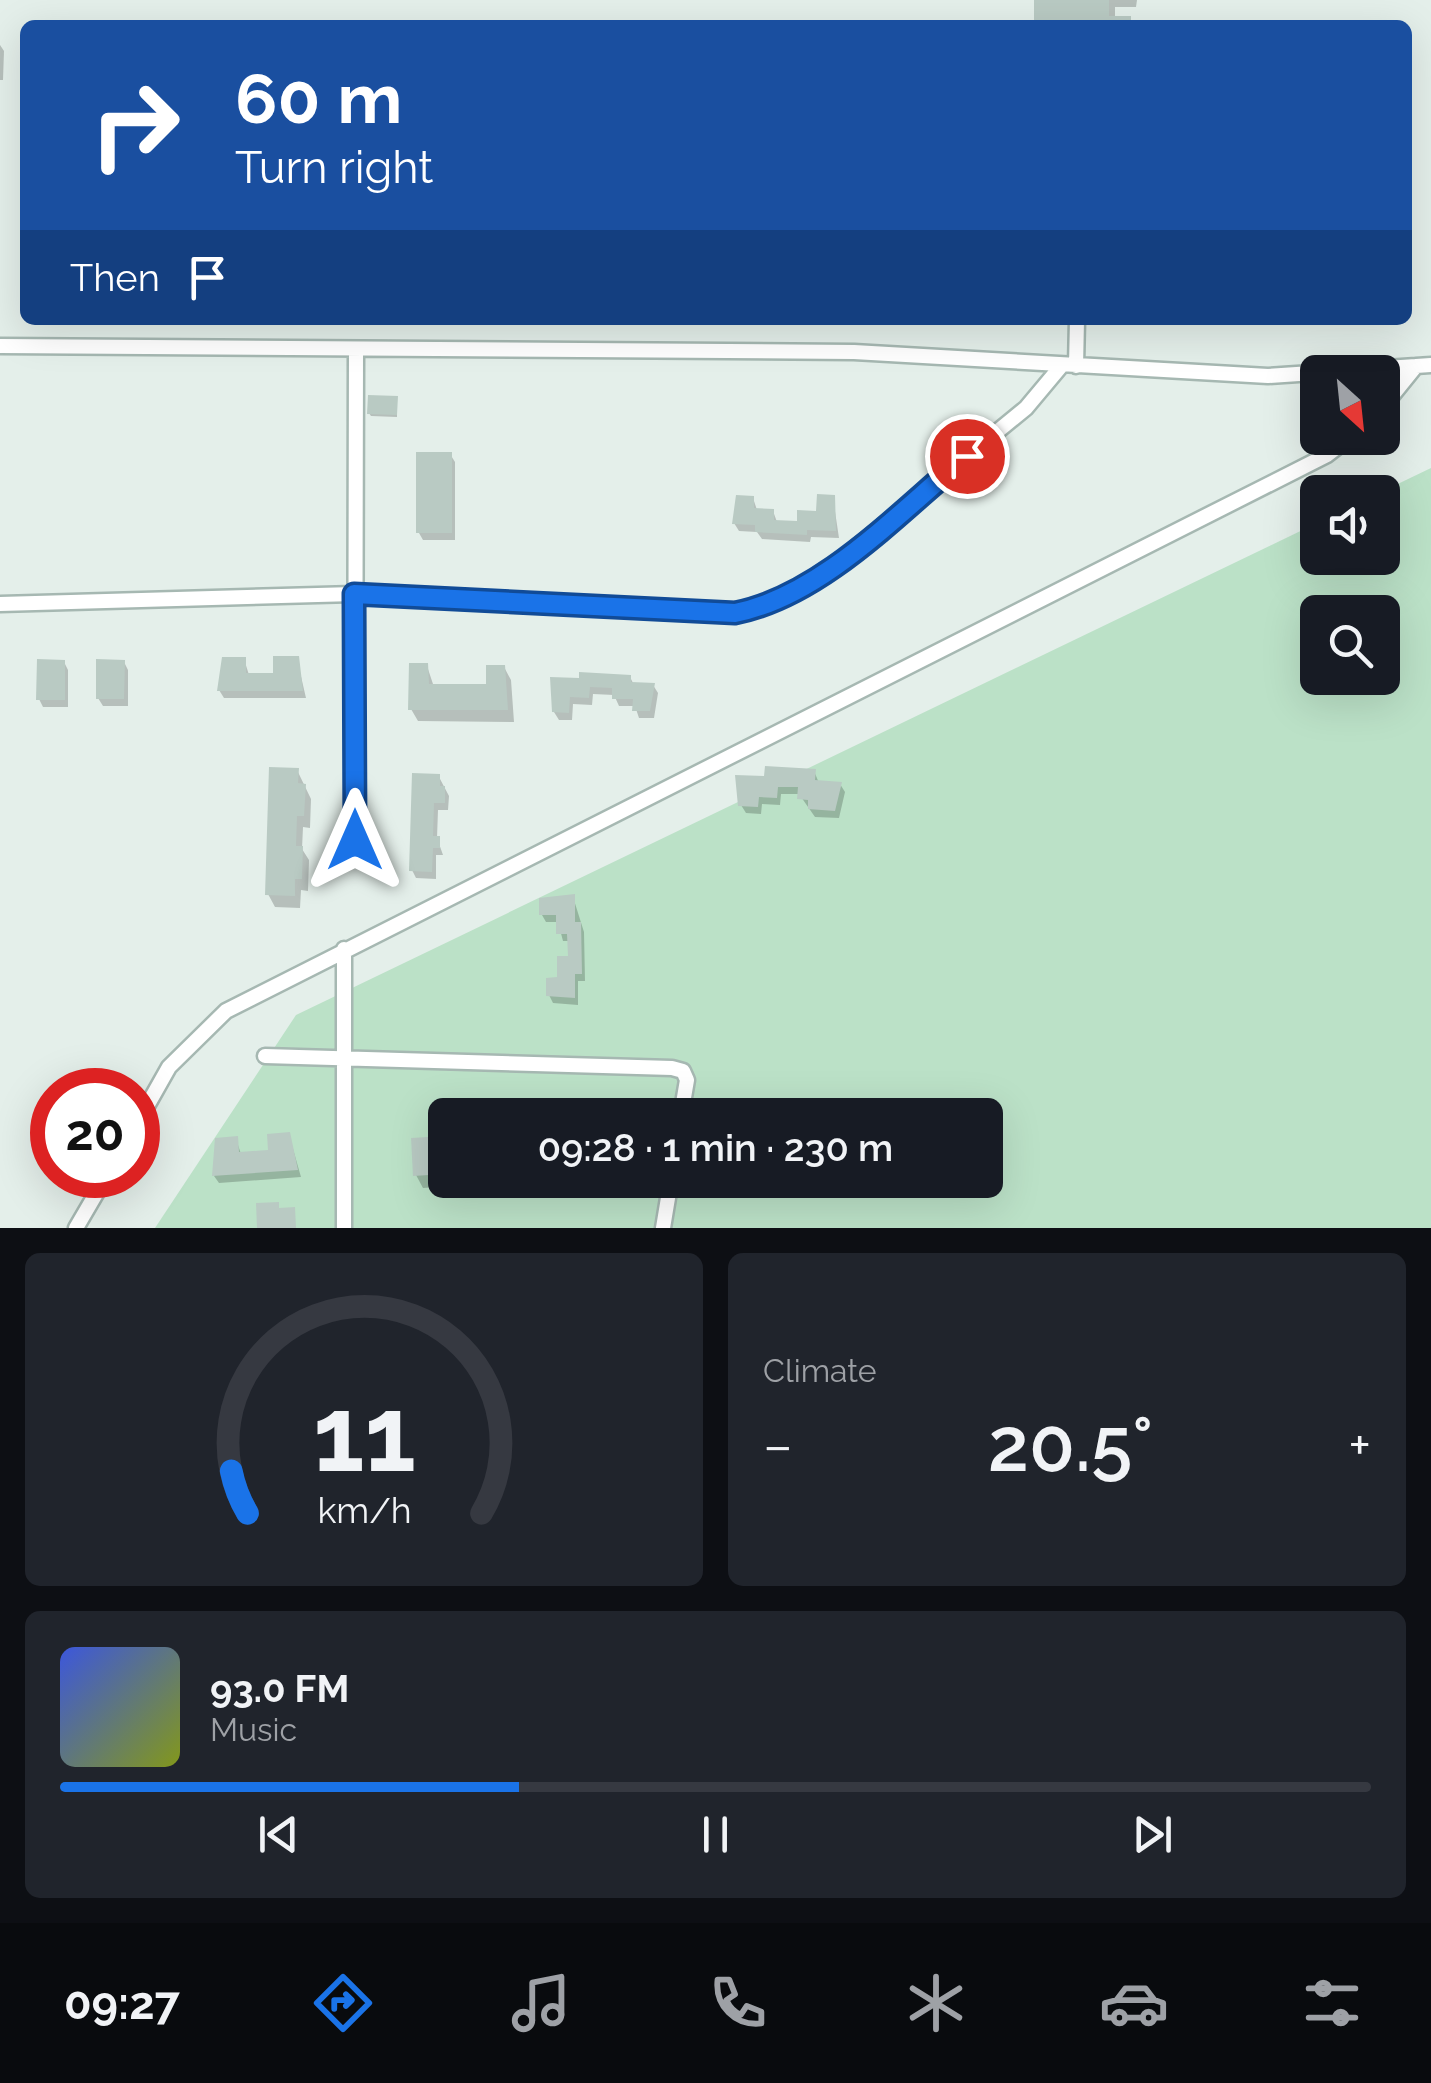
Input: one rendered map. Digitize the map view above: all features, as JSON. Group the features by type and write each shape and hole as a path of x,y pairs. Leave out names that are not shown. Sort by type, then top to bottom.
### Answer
{"lane":[{"path":"0,604 354,594 735,613 762,608 820,577 1026,408 1069,366 1076,325"},
{"path":"0,346 854,352 1268,376 1424,365"},
{"path":"355,840 356,350"},
{"path":"1400,390 1424,365"},
{"path":"160,1083 169,1067 226,1011 1327,455"},
{"path":"344,949 341,1061 344,1228"},
{"path":"265,1056 672,1068 682,1071 687,1080 684,1098"},
{"path":"76,1228 94,1198"},
{"path":"664,1228 668,1198"}],"green space":[{"path":"1431,468 1431,1228 155,1228 296,1015 1300,531 1300,575 1400,575 1400,483"}],"building":[{"path":"1034,0 1109,0 1109,16 1131,16 1131,20 1034,20"},
{"path":"368,395 398,396 397,415 367,414"},
{"path":"416,452 452,452 452,533 416,533"},
{"path":"817,494 835,495 836,531 807,530 807,535 755,532 755,525 732,524 736,495 754,496 754,508 774,509 774,520 797,521 797,510 816,511"},
{"path":"273,656 299,656 303,691 217,691 222,657 246,657 246,673 273,673"},
{"path":"37,659 65,660 65,700 36,700"},
{"path":"96,659 125,660 124,699 96,699"},
{"path":"409,663 428,663 429,684 486,684 486,665 505,665 508,710 408,710"},
{"path":"579,672 631,675 631,682 655,683 650,711 632,711 633,699 612,699 612,688 590,687 589,698 570,697 569,713 552,712 550,677 579,678"},
{"path":"765,766 816,769 815,780 842,782 835,811 808,809 808,800 797,799 798,787 778,787 777,798 759,797 758,807 738,806 735,775 764,776"},
{"path":"269,767 299,768 298,783 306,784 304,816 297,816 296,846 303,846 302,879 295,879 295,896 265,895"},
{"path":"412,773 440,774 440,786 445,786 445,803 434,803 433,836 440,836 440,848 433,848 432,872 409,871"},
{"path":"575,894 575,922 581,922 582,974 575,974 575,998 546,996 546,978 557,977 557,956 568,956 567,934 556,934 556,915 539,915 539,898"},
{"path":"290,1132 298,1170 212,1176 215,1138 238,1136 239,1152 268,1150 267,1134"},
{"path":"428,1137 428,1175 413,1176 411,1138"},
{"path":"279,1202 279,1208 295,1207 296,1228 257,1228 256,1203"}],"route":[{"path":"355,840 354,594 735,613 762,608 820,577 967,456"}]}
